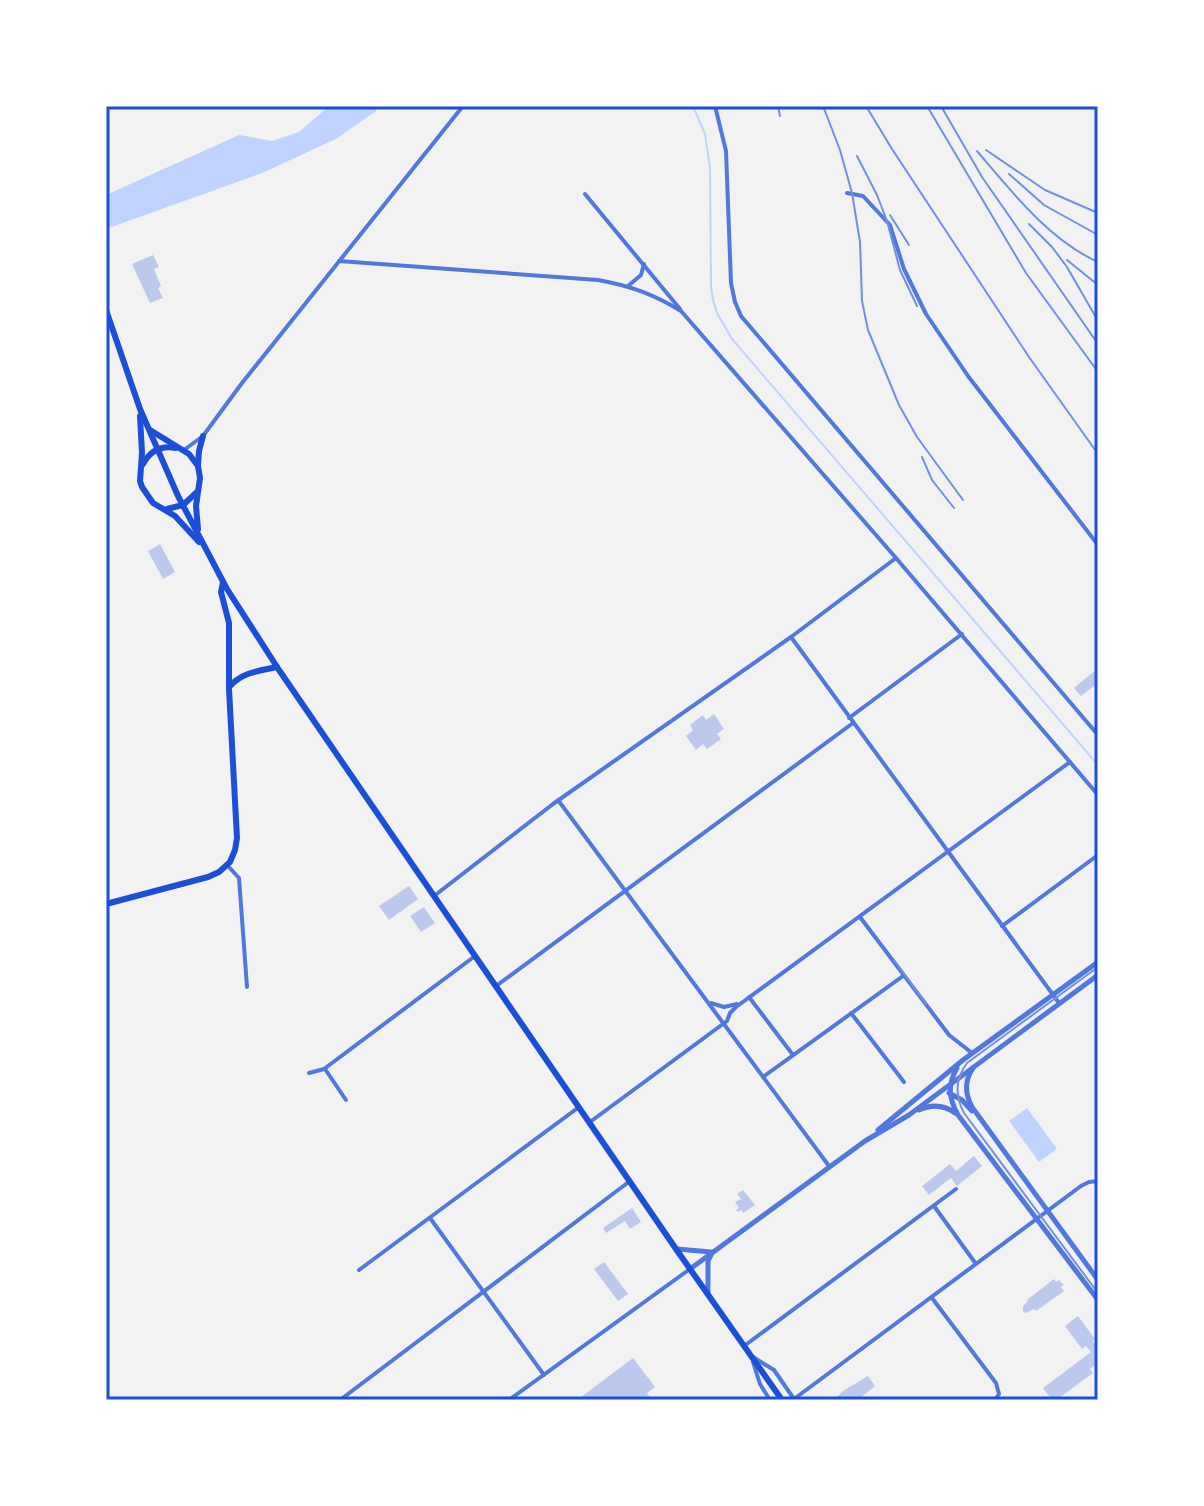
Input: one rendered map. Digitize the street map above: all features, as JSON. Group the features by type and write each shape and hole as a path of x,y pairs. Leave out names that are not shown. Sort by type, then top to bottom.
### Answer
{"main road":[{"path":"106,310 157,450 223,582 277,667 782,1400"},
{"path":"140,409 140,481 144,493 153,503 167,509 205,548"},
{"path":"148,429 182,449 195,459 198,466"},
{"path":"199,537 196,506 200,478 199,451 203,436"},
{"path":"141,468 149,455 157,450 166,447 182,449"},
{"path":"167,509 183,505 198,491"},
{"path":"106,904 208,877 227,865 235,850 238,830 229,689 228,616 221,592 223,582"},
{"path":"230,656 240,670"},
{"path":"240,670 277,667"},
{"path":"229,689 240,670"}],"street":[{"path":"182,449 203,436 463,106"},
{"path":"715,106 726,151 731,283 735,302 745,322 1098,735"},
{"path":"847,193 863,196 890,225 907,276 926,314 968,376 1098,545"},
{"path":"585,194 681,311 1098,795"},
{"path":"339,261 598,280 647,292 681,311"},
{"path":"628,286 641,275 644,264"},
{"path":"434,896 558,800 791,637 896,558"},
{"path":"496,986 626,891 962,634"},
{"path":"791,637 1059,1003"},
{"path":"589,1122 727,1021 732,1010 743,1001 1070,762"},
{"path":"558,800 829,1166"},
{"path":"1002,926 1098,855"},
{"path":"227,865 239,878 247,987"},
{"path":"860,917 949,1035 972,1053"},
{"path":"309,1073 324,1069 475,956"},
{"path":"865,1141 972,1053 1098,962"},
{"path":"509,1400 829,1166 911,1113 1098,975"},
{"path":"763,1077 903,976"},
{"path":"703,996 720,1006 743,1001"},
{"path":"749,997 793,1055"},
{"path":"851,1013 904,1082"},
{"path":"962,1061 954,1074 950,1093 958,1115 1098,1300"},
{"path":"976,1064 968,1076 966,1087 969,1101 979,1118"},
{"path":"324,1069 346,1100"},
{"path":"921,1094 941,1091 962,1100 979,1118 1098,1280"},
{"path":"911,1113 936,1106 948,1108 958,1115"},
{"path":"359,1270 579,1107"},
{"path":"340,1400 630,1181"},
{"path":"751,1356 774,1370 794,1399 1081,1186 1098,1181"},
{"path":"744,1346 956,1189"},
{"path":"934,1206 976,1264"},
{"path":"430,1218 544,1375"},
{"path":"676,1249 712,1252"},
{"path":"708,1294 708,1261 712,1252"},
{"path":"932,1298 996,1383 999,1394 995,1400"},
{"path":"751,1356 760,1384 770,1400"}],"water":[{"path":"329,106 377,106 376,111 336,139 262,173 106,229 106,195 239,135 272,141 299,132"},
{"path":"1027,1108 1057,1149 1039,1162 1009,1121"}],"building":[{"path":"153,255 159,267 154,269 163,298 150,303 132,264"},
{"path":"160,544 175,572 163,579 148,551"},
{"path":"1098,668 1098,683 1081,696 1074,688"},
{"path":"714,714 724,729 717,734 721,739 707,749 703,744 696,750 686,736 693,730 690,725 703,715 706,720"},
{"path":"409,886 418,899 389,920 379,906"},
{"path":"424,907 435,923 421,932 410,916"},
{"path":"974,1156 982,1166 957,1186 951,1178 929,1195 922,1186 950,1164 956,1171"},
{"path":"743,1190 755,1205 743,1213 736,1210 739,1208 735,1202 741,1199 737,1194"},
{"path":"632,1208 641,1222 630,1229 625,1221 606,1233 603,1228"},
{"path":"604,1262 628,1294 618,1301 594,1269"},
{"path":"1054,1279 1064,1285 1061,1287 1064,1291 1036,1311 1023,1312 1027,1300"},
{"path":"1078,1316 1095,1339 1098,1372 1094,1366 1090,1369 1093,1373 1052,1400 1043,1388 1091,1352 1086,1346 1082,1349 1065,1326"},
{"path":"633,1358 655,1387 647,1393 652,1400 577,1400"},
{"path":"868,1376 875,1386 858,1400 840,1400 838,1396 843,1391"}],"waterway":[{"path":"693,106 705,134 710,167 713,300 732,339 1098,765"}],"tram line":[{"path":"894,960 926,1004"},
{"path":"1098,967 967,1063 960,1075 958,1088 964,1113 1098,1293"}],"railway":[{"path":"778,106 780,116"},
{"path":"823,106 852,193 860,242 862,301 868,330 899,405 917,437 963,500"},
{"path":"866,106 1029,357 1098,454"},
{"path":"927,106 1026,273 1098,372"},
{"path":"941,106 982,177 1098,344"},
{"path":"986,150 1045,190 1098,213"},
{"path":"977,151 1047,228 1080,253 1098,262"},
{"path":"857,156 877,195 900,270 917,306"},
{"path":"1009,174 1044,205 1098,235"},
{"path":"890,215 909,245"},
{"path":"1029,224 1067,267 1098,321"},
{"path":"1067,260 1098,285"},
{"path":"922,457 932,480 954,508"}]}
